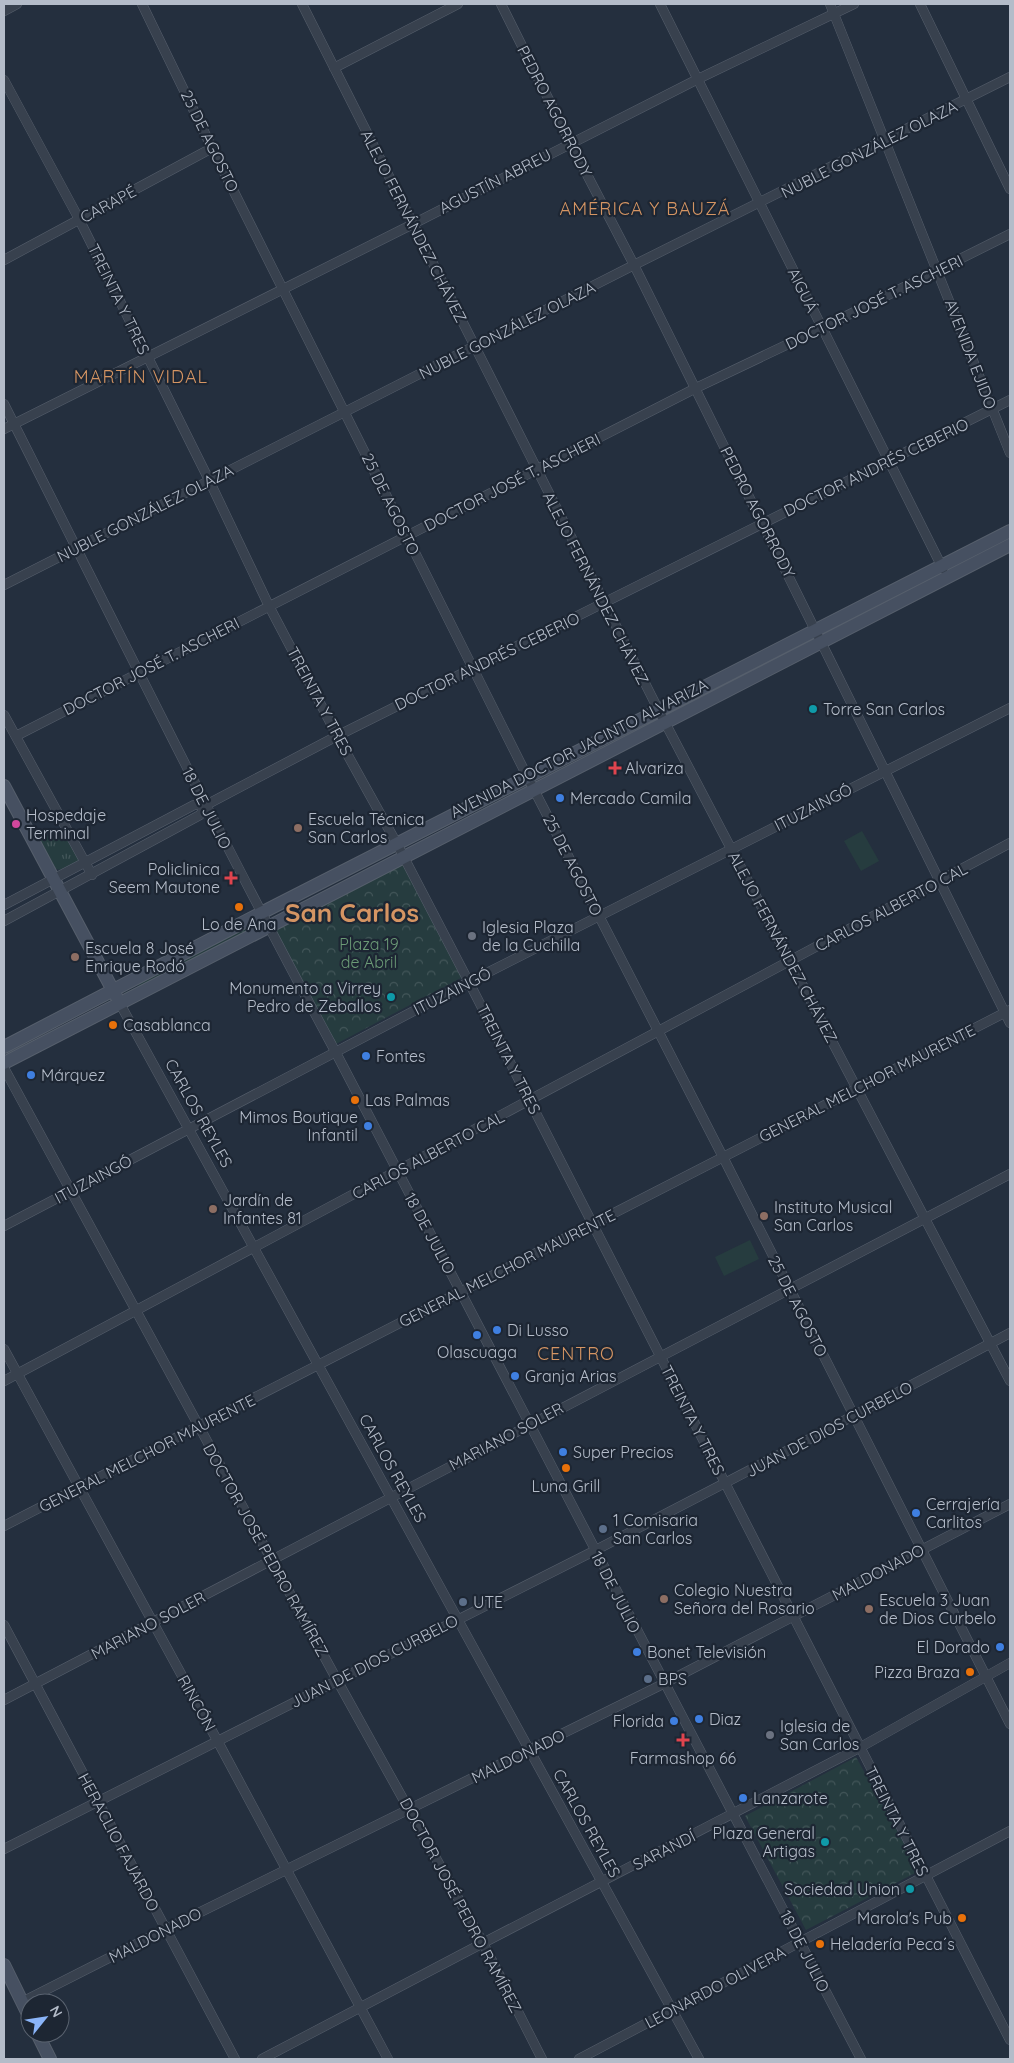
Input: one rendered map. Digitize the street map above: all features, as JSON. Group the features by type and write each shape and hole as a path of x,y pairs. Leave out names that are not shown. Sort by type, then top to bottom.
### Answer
{"main road":[{"name":"AVENIDA DOCTOR JACINTO ALVARIZA","path":"4,1047 659,711 819,635 944,571 1010,531"},
{"name":"AVENIDA DOCTOR JACINTO ALVARIZA","path":"944,571 1010,545"},
{"name":"AVENIDA DOCTOR JACINTO ALVARIZA","path":"4,1063 119,1002 665,723 819,635"},
{"name":"CARLOS REYLES","path":"4,786 119,1002"},
{"path":"4,1965 20,1998"},
{"path":"42,2043 50,2059"}],"street":[{"name":"25 DE AGOSTO","path":"142,4 472,668 659,1031 1010,1724"},
{"name":"ALEJO FERNÁNDEZ CHÁVEZ","path":"302,4 665,723 1010,1381"},
{"path":"334,68 458,4"},
{"name":"PEDRO AGORRODY","path":"501,4 634,264 940,881 1008,1012 1010,1023"},
{"name":"AIGUÁ","path":"660,4 944,571"},
{"name":"AVENIDA EJIDO","path":"830,4 1010,453"},
{"name":"AGUSTÍN ABREU","path":"4,429 413,224 570,142 854,4"},
{"path":"920,4 1010,189"},
{"name":"NUBLE GONZÁLEZ OLAZA","path":"4,585 634,264 1010,77"},
{"name":"TREINTA Y TRES","path":"4,80 79,219 210,480 269,606 337,736 404,856 1010,2040"},
{"name":"CARAPÉ","path":"4,260 212,148"},
{"name":"DOCTOR JOSÉ T. ASCHERI","path":"16,736 696,388 822,328 1010,234"},
{"name":"DOCTOR ANDRÉS CEBERIO","path":"4,905 194,805 206,805 337,736 1010,400"},
{"name":"18 DE JULIO","path":"4,404 267,926 461,1291 861,2059"},
{"name":"ITUZAINGÓ","path":"4,1226 469,982 1010,708"},
{"path":"4,715 92,875"},
{"name":"DOCTOR ANDRÉS CEBERIO","path":"4,921 200,815 206,805"},
{"name":"CARLOS ALBERTO CAL","path":"4,1381 1010,843"},
{"name":"CARLOS REYLES","path":"119,1002 699,2059"},
{"name":"GENERAL MELCHOR MAURENTE","path":"4,1526 1008,1012"},
{"name":"DOCTOR JOSÉ PEDRO RAMÍREZ","path":"4,1068 271,1560 410,1810 542,2059"},
{"name":"MARIANO SOLER","path":"4,1700 530,1423 1010,1174"},
{"name":"JUAN DE DIOS CURBELO","path":"4,1849 595,1551 1010,1333"},
{"name":"RINCÓN","path":"4,1349 388,2059"},
{"name":"MALDONADO","path":"40,1993 664,1684 1010,1504"},
{"name":"HERACLIO FAJARDO","path":"4,1625 235,2059"},
{"name":"SARANDÍ","path":"262,2059 859,1748 1010,1663"},
{"name":"LEONARDO OLIVERA","path":"579,2059 1010,1831"}],"green space":[{"path":"62,828 80,860 60,870 53,868 38,841"},
{"path":"862,831 879,861 861,871 844,841"},
{"name":"Plaza 19 de Abril","path":"404,863 463,977 336,1044 275,929"},
{"path":"257,922 259,926 126,994 124,993 137,987 141,982 241,931 242,928"},
{"path":"750,1240 759,1259 724,1276 715,1257"},
{"path":"856,1757 919,1871 806,1930 745,1816"}],"place":[{"name":"Torre San Carlos","path":"813,709"},
{"name":"Alvariza","path":"615,768"},
{"name":"Mercado Camila","path":"560,798"},
{"name":"Hospedaje Terminal","path":"16,824"},
{"name":"Escuela Técnica San Carlos","path":"298,828"},
{"name":"Policlinica Seem Mautone","path":"231,878"},
{"name":"Lo de Ana","path":"239,907"},
{"name":"Iglesia Plaza de la Cuchilla","path":"472,936"},
{"name":"Escuela 8 José Enrique Rodó","path":"75,957"},
{"name":"Monumento a Virrey Pedro de Zeballos","path":"391,997"},
{"name":"Casablanca","path":"113,1025"},
{"name":"Fontes","path":"366,1056"},
{"name":"Márquez","path":"31,1075"},
{"name":"Las Palmas","path":"355,1100"},
{"name":"Mimos Boutique Infantil","path":"368,1126"},
{"name":"Jardín de Infantes 81","path":"213,1209"},
{"name":"Instituto Musical San Carlos","path":"764,1216"},
{"name":"Di Lusso","path":"497,1330"},
{"name":"Olascuaga","path":"477,1335"},
{"name":"Granja Arias","path":"515,1376"},
{"name":"Super Precios","path":"563,1452"},
{"name":"Luna Grill","path":"566,1468"},
{"name":"Cerrajería Carlitos","path":"916,1513"},
{"name":"1 Comisaria San Carlos","path":"603,1529"},
{"name":"Colegio Nuestra Señora del Rosario","path":"664,1599"},
{"name":"UTE","path":"463,1602"},
{"name":"Escuela 3 Juan de Dios Curbelo","path":"869,1609"},
{"name":"El Dorado","path":"1000,1647"},
{"name":"Bonet Televisión","path":"637,1652"},
{"name":"Pizza Braza","path":"970,1672"},
{"name":"BPS","path":"648,1679"},
{"name":"Diaz","path":"699,1719"},
{"name":"Florida","path":"674,1721"},
{"name":"Iglesia de San Carlos","path":"770,1735"},
{"name":"Farmashop 66","path":"683,1740"},
{"name":"Lanzarote","path":"743,1798"},
{"name":"Plaza General Artigas","path":"825,1842"},
{"name":"Sociedad Union","path":"910,1889"},
{"name":"Marola's Pub","path":"962,1918"},
{"name":"Heladería Peca´s","path":"820,1944"}],"district":[{"name":"AMÉRICA Y BAUZÁ","path":"645,208"},
{"name":"MARTÍN VIDAL","path":"141,376"},
{"name":"San Carlos","path":"352,912"},
{"name":"CENTRO","path":"576,1353"}]}
